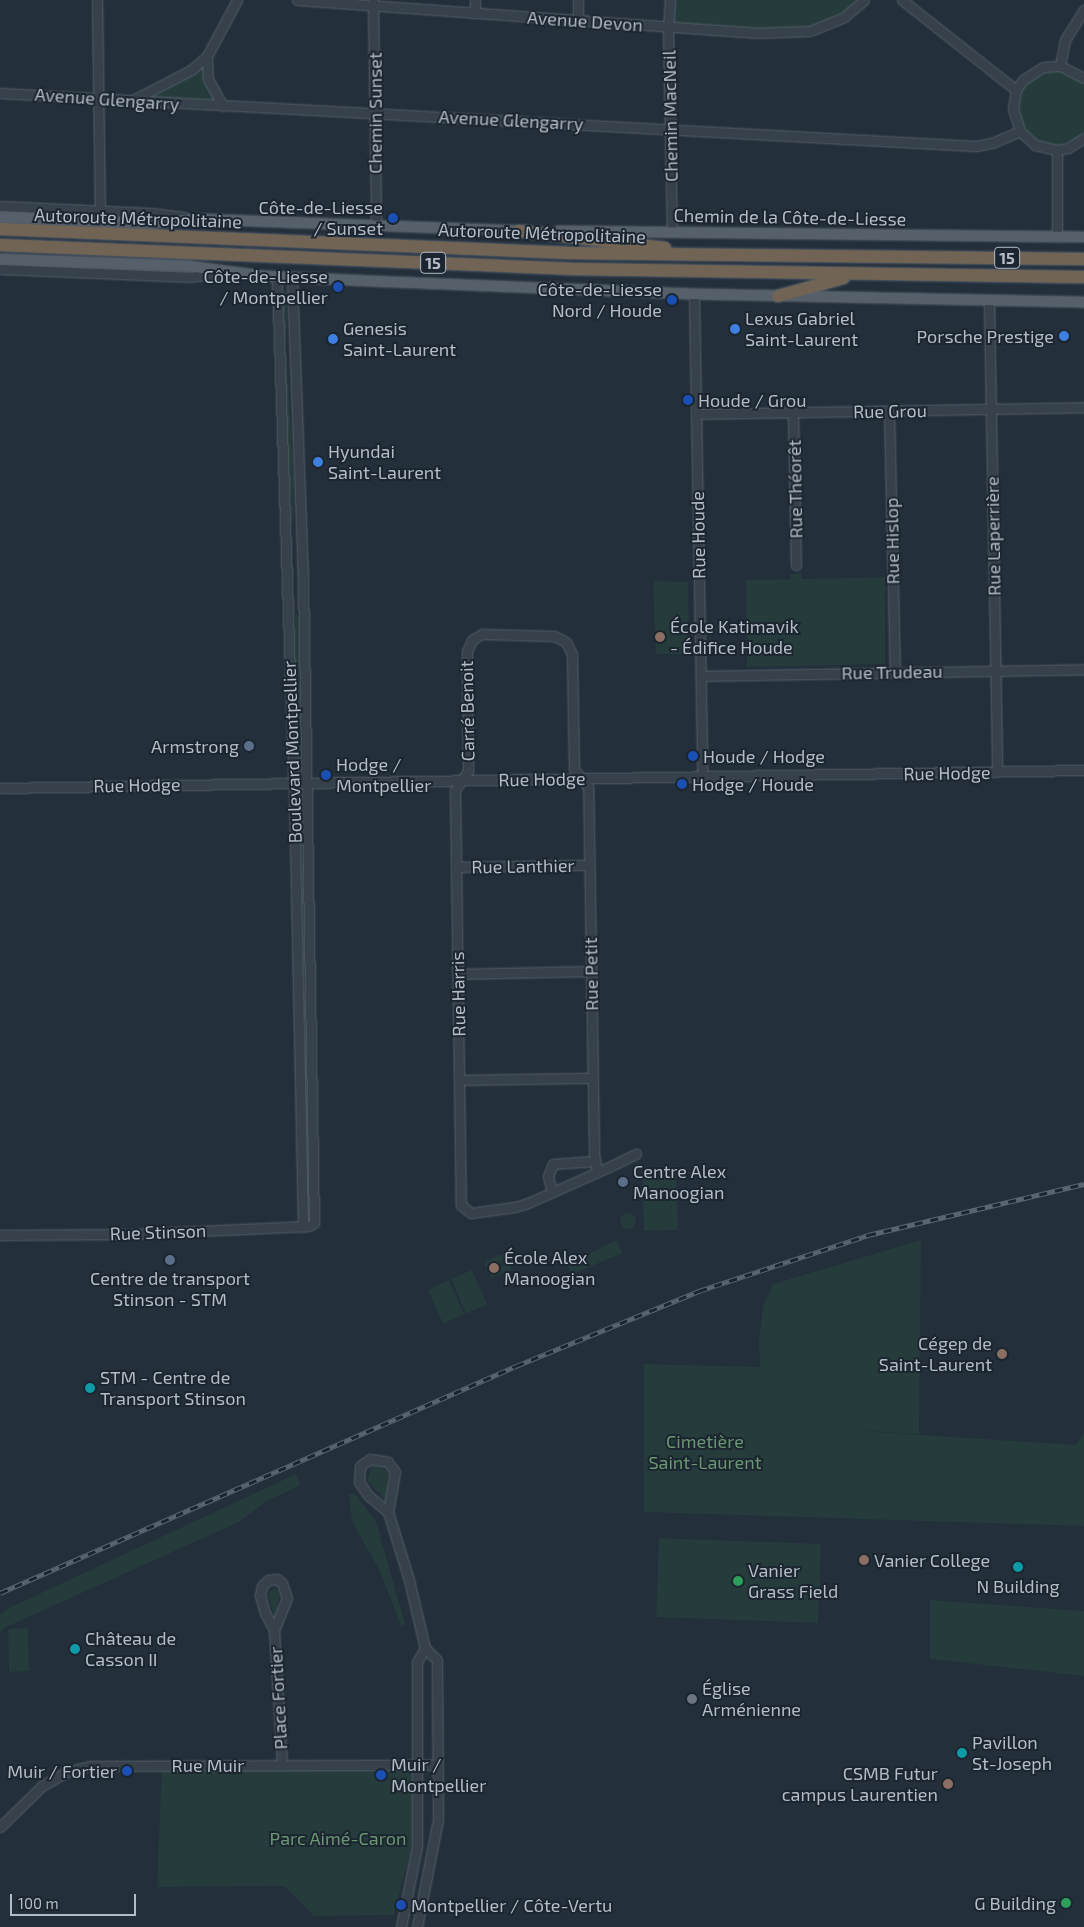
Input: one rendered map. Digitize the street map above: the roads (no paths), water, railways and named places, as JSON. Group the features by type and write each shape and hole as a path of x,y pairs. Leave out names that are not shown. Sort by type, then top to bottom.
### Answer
{"highway":[{"name":"Autoroute Métropolitaine","path":"0,229 570,253 694,253 1084,260"},
{"path":"519,231 631,242 694,253"},
{"name":"Autoroute Métropolitaine","path":"0,245 574,269 1084,278"},
{"path":"778,296 866,274"}],"main road":[{"name":"Chemin de la Côte-de-Liesse","path":"0,217 150,223 196,219 519,231 1084,237"},
{"path":"0,259 188,266 228,273 292,278 694,294 1084,302"}],"street":[{"path":"97,0 100,99 100,210"},
{"path":"130,101 191,70 207,56 224,30 237,0"},
{"name":"Avenue Devon","path":"298,0 373,3 475,13 668,27 796,33 828,25 844,17 864,0"},
{"path":"475,0 475,13"},
{"path":"578,0 578,20"},
{"name":"Chemin MacNeil","path":"670,0 668,27 672,232"},
{"path":"902,0 1016,90"},
{"name":"Chemin Sunset","path":"373,3 376,113 376,225"},
{"path":"1060,66 1065,40 1084,10"},
{"path":"207,56 208,79 223,106"},
{"path":"1084,78 1060,66 1043,67 1031,73 1016,90 1013,108 1020,131 1035,145 1056,150 1068,148 1084,138"},
{"name":"Avenue Glengarry","path":"0,92 130,101 976,146 992,143 1020,131"},
{"path":"1056,150 1057,237"},
{"name":"Chemin de la Côte-de-Liesse","path":"0,206 100,210 196,219"},
{"path":"0,268 190,277 228,273"},
{"name":"Boulevard Montpellier","path":"277,277 293,782 303,1227"},
{"name":"Boulevard Montpellier","path":"292,278 302,568 314,1223"},
{"name":"Rue Houde","path":"694,294 702,776"},
{"name":"Rue Laperrière","path":"989,300 998,772"},
{"name":"Rue Grou","path":"696,414 1084,408"},
{"name":"Rue Hislop","path":"889,411 894,672"},
{"name":"Rue Théorêt","path":"793,413 796,565"},
{"name":"Carré Benoit","path":"462,780 468,771 467,651 474,638 488,633 554,636 568,644 572,657 574,769 581,778"},
{"name":"Rue Trudeau","path":"700,676 1084,669"},
{"name":"Rue Hodge","path":"0,788 1084,770"},
{"name":"Rue Petit","path":"581,778 588,787 592,1078 594,1162 597,1172"},
{"name":"Rue Harris","path":"462,780 455,790 461,1200 464,1210 473,1213 504,1210 552,1192"},
{"name":"Rue Lanthier","path":"456,867 589,865"},
{"path":"458,974 591,972"},
{"path":"460,1080 592,1078"},
{"path":"594,1162 551,1166 548,1180 552,1192 636,1154"},
{"name":"Rue Stinson","path":"0,1235 303,1227 314,1223"},
{"path":"388,1512 368,1496 359,1482 360,1466 370,1459 382,1459 395,1472 388,1512 412,1590 425,1648 437,1660 438,1820 417,1927"},
{"name":"Place Fortier","path":"274,1630 264,1613 260,1595 262,1586 268,1580 277,1579 286,1590 287,1598 274,1630 282,1765"},
{"path":"400,1927 417,1846 417,1662 425,1648"},
{"name":"Rue Muir","path":"0,1827 42,1786 66,1772 83,1767 437,1765"}],"railway":[{"path":"0,1593 516,1366 699,1291 868,1235 1084,1184"}],"place":[{"name":"Côte-de-Liesse / Sunset","path":"393,218"},
{"name":"Côte-de-Liesse / Montpellier","path":"338,287"},
{"name":"Côte-de-Liesse Nord / Houde","path":"672,300"},
{"name":"Lexus Gabriel Saint-Laurent","path":"735,329"},
{"name":"Porsche Prestige","path":"1064,336"},
{"name":"Genesis Saint-Laurent","path":"333,339"},
{"name":"Houde / Grou","path":"688,400"},
{"name":"Hyundai Saint-Laurent","path":"318,462"},
{"name":"École Katimavik - Édifice Houde","path":"660,637"},
{"name":"Armstrong","path":"249,746"},
{"name":"Houde / Hodge","path":"693,756"},
{"name":"Hodge / Montpellier","path":"326,775"},
{"name":"Hodge / Houde","path":"682,784"},
{"name":"Centre Alex Manoogian","path":"623,1182"},
{"name":"Centre de transport Stinson - STM","path":"170,1260"},
{"name":"École Alex Manoogian","path":"494,1268"},
{"name":"Cégep de Saint-Laurent","path":"1002,1354"},
{"name":"STM - Centre de Transport Stinson","path":"90,1388"},
{"name":"Vanier College","path":"864,1560"},
{"name":"N Building","path":"1018,1567"},
{"name":"Vanier Grass Field","path":"738,1581"},
{"name":"Château de Casson II","path":"75,1649"},
{"name":"Église Arménienne","path":"692,1699"},
{"name":"Pavillon St-Joseph","path":"962,1753"},
{"name":"Muir / Fortier","path":"127,1771"},
{"name":"Muir / Montpellier","path":"381,1775"},
{"name":"CSMB Futur campus Laurentien","path":"948,1784"},
{"name":"G Building","path":"1066,1903"},
{"name":"Montpellier / Côte-Vertu","path":"401,1905"}],"park label":[{"name":"Cimetière Saint-Laurent","path":"705,1452"},
{"name":"Parc Aimé-Caron","path":"338,1838"}]}
